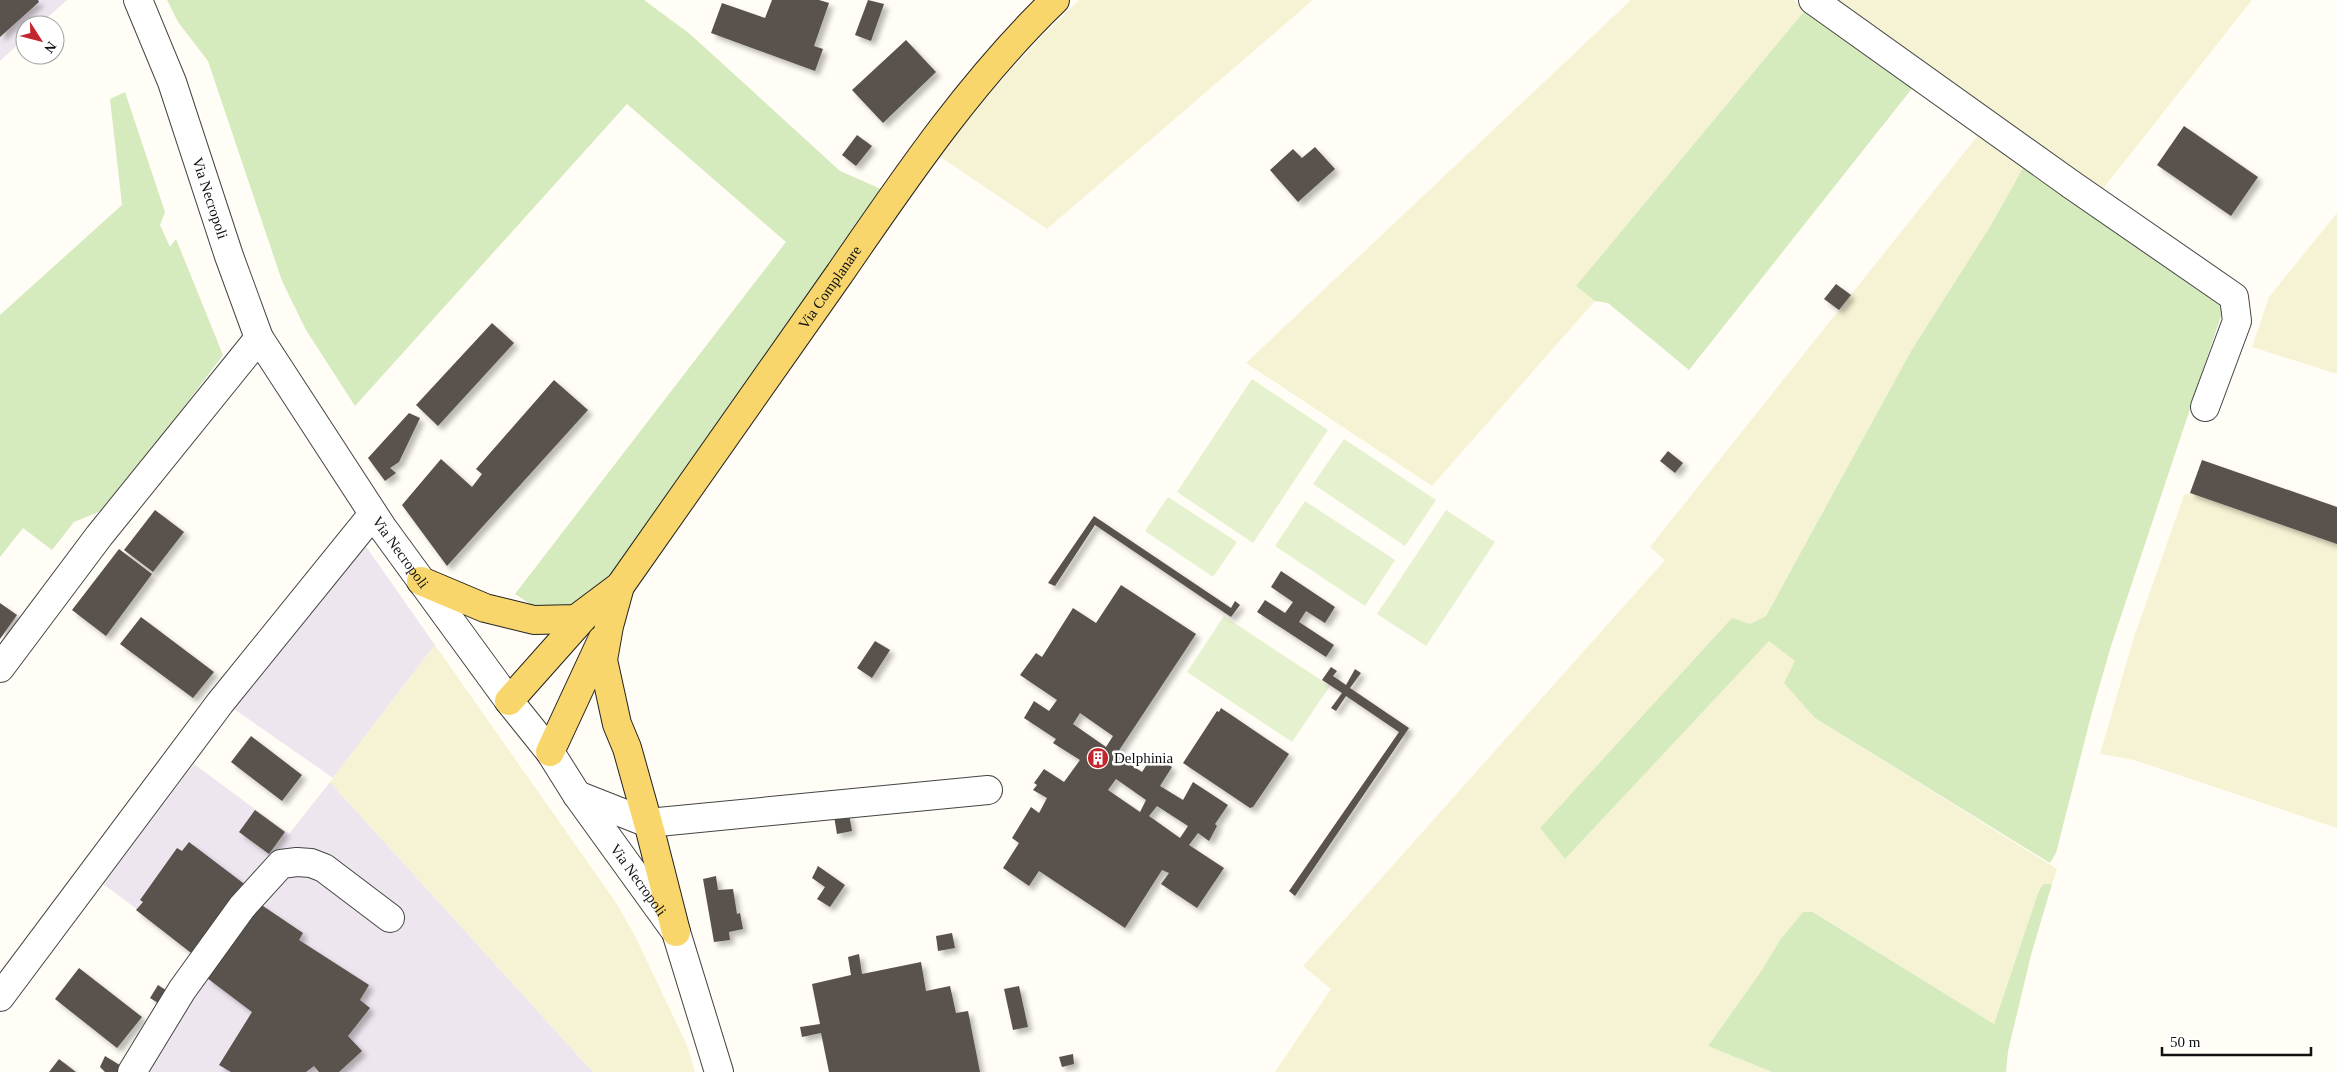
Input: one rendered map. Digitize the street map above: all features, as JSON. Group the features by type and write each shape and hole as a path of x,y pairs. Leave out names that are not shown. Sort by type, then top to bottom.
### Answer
{"main road":[{"name":"Via Complanare","path":"601,616 620,586 909,174 962,102 1029,25 1056,0"},
{"path":"421,581 485,608 534,620 576,619 601,616"},
{"path":"509,701 601,616"},
{"path":"550,752 601,616"},
{"path":"601,616 607,682 617,724 627,748 648,823 676,932"}],"street":[{"name":"Via Necropoli","path":"138,0 172,82 229,256 259,338 373,514 509,701 550,752 577,795 676,932 720,1072"},
{"path":"1813,0 2072,185 2234,297 2237,321 2205,407"},
{"path":"0,668 99,536 259,338"},
{"path":"0,997 220,703 373,514"},
{"path":"577,795 648,823 988,790"},
{"path":"132,1072 182,990 242,907 281,864 311,863 324,868 390,918"}],"shaded area":[{"path":"0,0 67,0 50,15 15,15 15,47 0,61"},
{"path":"1079,0 1313,0 1047,229 939,156 970,115 1041,37"},
{"path":"1631,0 1793,0 1806,9 1576,286 1595,301 1432,486 1246,363"},
{"path":"1825,0 2252,0 2102,190"},
{"path":"1979,134 2024,166 1991,225 1911,351 1766,616 1750,624 1541,828 1565,859 1769,640 1795,661 1815,718 2057,869 2052,884 2043,884 2038,893 1994,1024 1814,912 1803,912 1780,940 1762,970 1708,1046 1772,1072 1275,1072 1331,989 1303,966 1665,560 1650,547"},
{"path":"2337,213 2337,374 2252,347 2269,297"},
{"path":"2190,493 2337,544 2337,828 2134,760 2100,754 2133,640 2184,495"},
{"path":"365,545 435,645 333,778 234,709"},
{"path":"435,645 617,904 634,934 687,1045 695,1072 593,1072 330,782"},
{"path":"194,764 289,834 330,782 593,1072 121,1072 196,953 103,884"}],"green space":[{"path":"167,0 644,0 690,34 840,171 881,189 822,279 601,589 583,604 539,610 515,594 786,242 627,104 355,406 306,330 282,281 208,61 178,22"},
{"path":"1806,9 1914,86 1689,370 1608,303 1595,301 1576,286"},
{"path":"125,92 165,212 160,225 170,247 176,239 223,355 108,508 74,522 52,550 23,528 0,557 0,315 122,205 110,99"},
{"path":"2024,166 2225,304 2111,646 2056,853 2050,863 1815,718 1784,683 1795,661 1769,641 1565,859 1540,828 1732,618 1750,624 1766,616 1911,351 1991,225"},
{"path":"1252,379 1328,430 1253,543 1177,492"},
{"path":"1344,439 1436,500 1405,546 1313,484"},
{"path":"1168,497 1237,542 1213,577 1145,531"},
{"path":"1305,501 1395,560 1365,606 1275,546"},
{"path":"1446,510 1495,542 1426,646 1377,614"},
{"path":"1224,616 1330,686 1292,742 1187,672"},
{"path":"2043,884 2052,884 2031,955 2008,1051 2006,1072 1772,1072 1708,1046 1762,970 1780,940 1803,912 1813,912 1994,1024 2038,893"}],"building":[{"path":"0,0 38,0 39,2 25,15 15,15 15,24 0,37"},
{"path":"772,0 819,0 829,3 814,46 823,49 815,71 711,33 722,3 765,18"},
{"path":"868,0 884,4 871,41 855,35"},
{"path":"906,40 936,72 883,123 852,90"},
{"path":"2184,126 2258,177 2231,216 2157,165"},
{"path":"857,135 872,146 856,166 842,155"},
{"path":"1315,147 1335,169 1298,202 1270,170 1293,149 1302,158"},
{"path":"1836,284 1851,295 1839,310 1824,299"},
{"path":"492,323 514,343 438,426 416,405"},
{"path":"554,380 588,410 447,566 402,505 441,459 472,487 482,474 476,469"},
{"path":"409,413 420,418 399,462 390,468 396,473 385,481 368,458"},
{"path":"1668,451 1683,463 1675,473 1660,461"},
{"path":"2202,460 2337,507 2337,544 2190,493"},
{"path":"155,510 184,532 153,572 124,550"},
{"path":"1094,516 1231,608 1235,601 1240,605 1231,617 1095,525 1055,586 1048,583"},
{"path":"119,549 152,574 106,636 72,610"},
{"path":"1281,571 1335,607 1325,623 1306,611 1299,622 1334,645 1326,657 1257,612 1265,600 1285,613 1293,602 1271,587"},
{"name":"Delphinia","path":"1121,585 1196,634 1116,755 1142,772 1153,755 1172,767 1160,786 1183,800 1193,782 1228,805 1215,824 1217,826 1209,841 1198,833 1189,845 1224,868 1197,908 1161,884 1169,873 1162,870 1125,928 1039,871 1029,886 1003,868 1019,843 1012,838 1031,807 1039,813 1047,798 1033,790 1037,785 1034,783 1044,769 1064,782 1080,760 1053,743 1056,739 1024,718 1034,701 1049,711 1057,700 1020,675 1036,653 1042,657 1073,608 1096,623","holes":["1080,713 1113,736 1106,747 1073,724","1116,779 1146,800 1140,812 1108,790","1157,806 1188,826 1180,838 1149,816"]},
{"path":"0,603 17,615 0,639"},
{"path":"141,617 214,672 193,698 120,644"},
{"path":"875,641 890,650 872,678 857,668"},
{"path":"1331,667 1337,671 1333,676 1346,685 1355,669 1361,673 1350,688 1409,728 1295,896 1289,891 1399,732 1346,696 1336,711 1331,708 1342,693 1322,680"},
{"path":"1221,708 1289,754 1253,807 1250,808 1183,763 1217,711 1219,712"},
{"path":"251,736 302,775 282,801 231,762"},
{"path":"255,810 285,832 269,854 239,832"},
{"path":"849,814 852,831 837,834 834,816"},
{"path":"189,842 247,886 195,956 136,910 143,902 140,900 177,848 182,851"},
{"path":"818,866 845,885 830,907 817,899 825,887 812,878"},
{"path":"716,876 718,890 733,889 737,914 740,913 743,929 729,932 730,940 714,942 703,879"},
{"path":"260,904 303,933 299,940 369,985 360,1000 370,1008 348,1036 362,1051 339,1072 319,1072 314,1066 306,1072 231,1072 219,1065 252,1012 207,978"},
{"path":"952,933 955,948 938,951 936,936"},
{"path":"859,954 862,974 921,962 926,991 950,986 956,1013 968,1011 980,1072 829,1072 821,1033 802,1037 800,1027 820,1024 812,984 851,975 848,957"},
{"path":"79,968 142,1017 117,1048 55,999"},
{"path":"158,985 172,994 163,1006 150,998"},
{"path":"1019,986 1028,1027 1013,1030 1004,989"},
{"path":"1073,1054 1074,1064 1062,1067 1059,1057"},
{"path":"105,1056 123,1067 120,1072 105,1072 100,1067"},
{"path":"59,1059 76,1072 49,1072"}],"place":[{"name":"Delphinia","path":"1098,758"}]}
